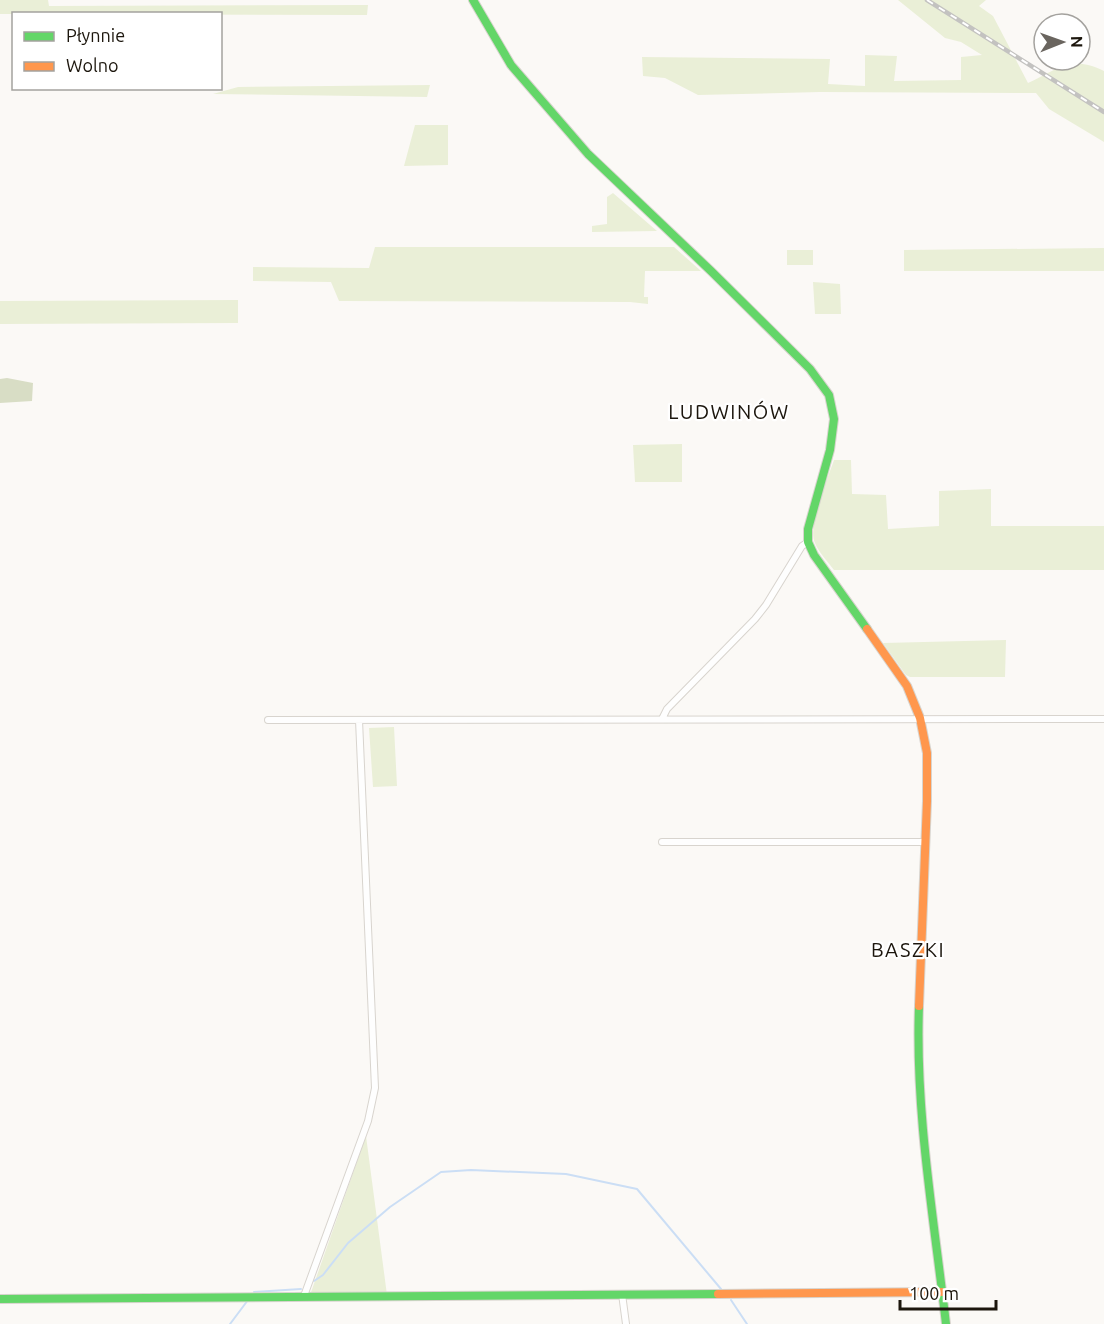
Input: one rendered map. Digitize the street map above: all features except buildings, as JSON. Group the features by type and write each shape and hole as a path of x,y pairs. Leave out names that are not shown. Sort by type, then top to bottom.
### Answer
{"street":[{"path":"473,0 511,65 588,154 719,278 810,369 824,387 834,411 830,450 810,522 808,542 814,555 899,673 913,698 925,741 926,842 917,1054 946,1324"},
{"path":"662,719 667,709 766,605 802,546 808,542"},
{"path":"268,720 1104,719"},
{"path":"304,1296 368,1121 375,1088 359,720"},
{"path":"662,843 926,842"},
{"path":"0,1299 942,1292"},
{"path":"622,1294 626,1324"}],"green space":[{"path":"0,0 48,0 49,6 368,5 367,15 222,15 222,12 12,12 12,14 0,14"},
{"path":"898,0 986,0 979,6 993,16 1028,83 1050,72 1092,72 1092,66 1104,71 1104,142 1049,109 1036,93 820,92 698,95 665,78 643,76 642,57 830,59 828,84 865,86 865,55 897,56 894,81 961,80 961,57 982,55 961,42 945,38"},
{"path":"430,85 427,97 213,94 238,87"},
{"path":"415,125 448,125 448,165 404,166"},
{"path":"613,193 657,231 592,232 592,226 607,224 607,197"},
{"path":"375,247 674,247 701,271 645,271 644,297 648,297 648,304 630,302 339,301 331,282 253,281 253,267 369,268"},
{"path":"1104,248 1104,271 904,271 904,250"},
{"path":"787,250 813,250 813,265 787,265"},
{"path":"813,282 840,284 841,314 815,314"},
{"path":"238,300 238,323 0,324 0,301"},
{"path":"7,378 33,383 32,401 0,403 0,379"},
{"path":"682,444 682,482 635,482 633,445"},
{"path":"834,460 851,460 852,494 886,495 888,529 939,526 939,491 991,489 991,526 1104,526 1104,570 834,570 819,550 813,535 819,502"},
{"path":"1006,640 1005,677 910,677 906,675 883,643"},
{"path":"394,727 397,786 373,787 369,728"},
{"path":"366,1136 387,1295 309,1298"}],"waterway":[{"path":"314,1281 323,1275 348,1243 390,1207 441,1172 471,1170 566,1174 637,1189 721,1289"},
{"path":"254,1292 301,1289"},
{"path":"230,1324 248,1300"},
{"path":"731,1300 747,1324"}],"railway":[{"path":"927,0 1104,112"}],"traffic: fast":[{"path":"473,0 511,65 588,154 810,369 829,395 834,419 830,450 808,529 808,542 814,555 867,629"},
{"path":"919,1006 923,1126 946,1324"},
{"path":"0,1299 718,1294"}],"traffic: slow":[{"path":"867,629 907,686 920,718 927,753 919,1006"},
{"path":"718,1294 942,1292"}],"district":[{"name":"LUDWINÓW","path":"729,411"},
{"name":"BASZKI","path":"908,949"}]}
